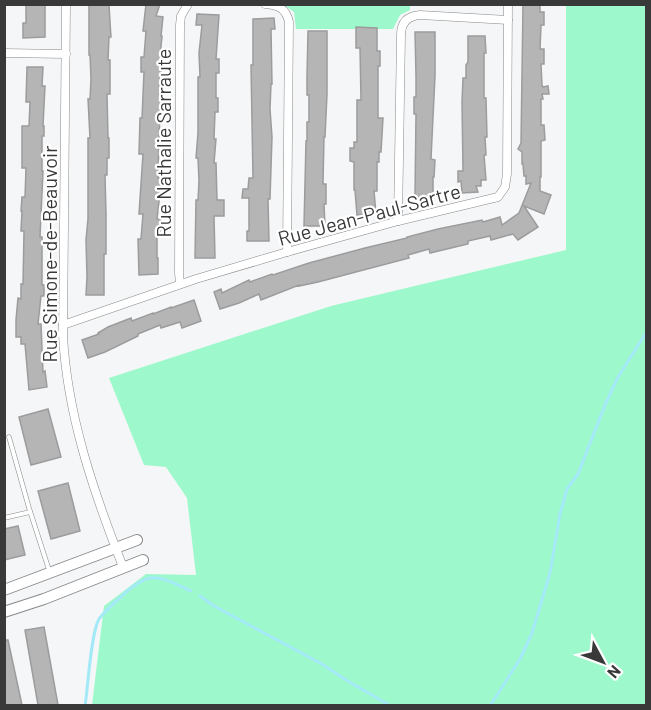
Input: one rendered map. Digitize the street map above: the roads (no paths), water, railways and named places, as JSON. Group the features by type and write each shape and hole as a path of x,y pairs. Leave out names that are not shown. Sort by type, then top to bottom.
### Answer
{"street":[{"name":"Rue Simone-de-Beauvoir","path":"66,4 64,361 86,463 123,567"},
{"name":"Rue Nathalie Sarraute","path":"180,284 180,25 182,13 188,4"},
{"path":"265,4 284,10 289,22 287,252"},
{"name":"Rue Jean-Paul-Sartre","path":"63,325 180,284 287,252 398,221 498,197 503,191 507,174 508,4"},
{"path":"398,221 400,35 403,24 408,18 420,15 508,20"},
{"path":"4,53 66,54"},
{"path":"4,590 136,540"},
{"path":"4,612 44,599 143,560"}],"lane":[{"path":"9,437 30,512 51,574"},
{"path":"4,518 30,512"}],"waterway":[{"path":"490,706 520,659 532,633 550,573 560,514 567,489 578,474 618,377 646,333"},
{"path":"85,706 94,635 99,619 104,613 132,587 147,579 162,579 191,591"},
{"path":"200,596 214,606 320,663 391,706"}]}
